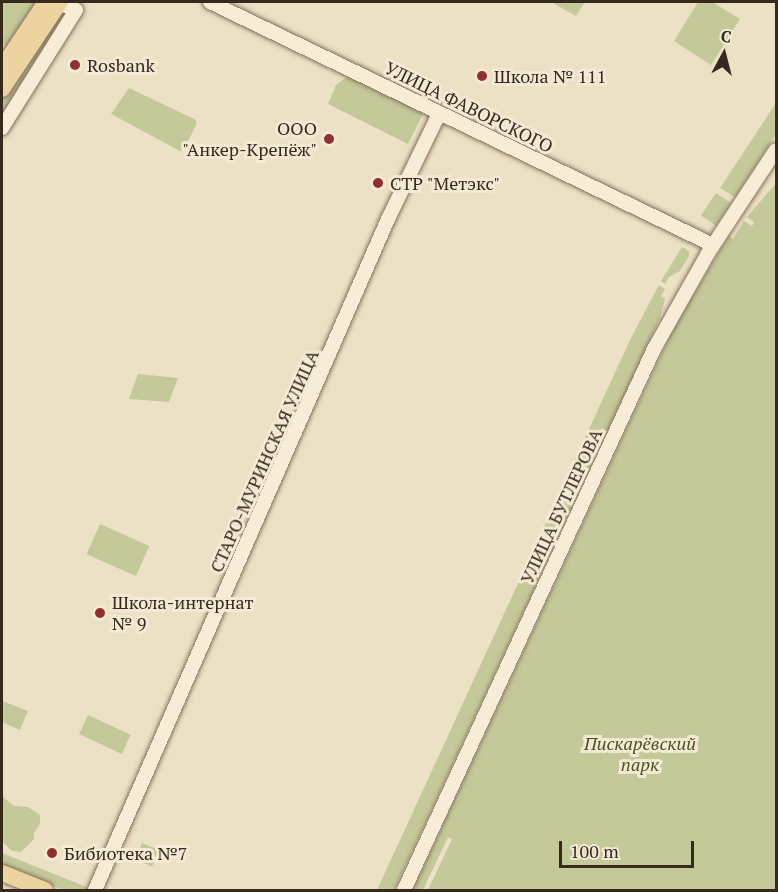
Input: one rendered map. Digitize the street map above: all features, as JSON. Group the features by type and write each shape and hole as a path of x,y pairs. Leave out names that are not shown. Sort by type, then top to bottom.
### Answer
{"main road":[{"path":"2,68 55,2"},
{"path":"2,89 55,2"},
{"path":"2,873 45,891"}],"street":[{"path":"2,128 76,10 55,2"},
{"name":"УЛИЦА ФАВОРСКОГО","path":"210,2 713,245"},
{"name":"СТАРО-МУРИНСКАЯ УЛИЦА","path":"95,891 388,219 433,124 441,114"},
{"name":"УЛИЦА БУТЛЕРОВА","path":"404,891 654,349 713,245 777,150"}],"green space":[{"path":"2,2 36,2 7,46 2,43"},
{"path":"551,2 585,2 576,16"},
{"path":"698,2 712,2 740,19 711,65 674,41"},
{"path":"62,13 67,14 2,120 2,96"},
{"path":"347,77 354,78 424,112 408,144 328,104 336,85"},
{"path":"129,88 196,120 196,125 184,150 180,151 111,114"},
{"path":"776,103 776,134 735,197 720,188"},
{"name":"Пискарёвский парк","path":"776,183 776,890 428,890 452,839 448,837 423,890 413,890 675,325 729,236 733,239 744,221 752,226 754,222 747,217"},
{"path":"716,193 731,203 716,225 701,215"},
{"path":"682,247 689,251 689,256 680,271 669,277 665,284 661,281"},
{"path":"659,285 665,289 661,296 665,299 660,318 394,890 377,890 630,340"},
{"path":"138,374 178,378 169,402 129,399"},
{"path":"100,524 149,546 136,576 87,554"},
{"path":"2,701 28,711 20,730 2,722"},
{"path":"88,715 131,735 122,754 79,734"},
{"path":"2,796 14,806 28,807 40,815 40,824 34,833 34,839 21,852 12,851 2,841"},
{"path":"142,843 159,850 152,866 135,860"},
{"path":"2,853 89,888 88,890 64,890 2,866"}],"place":[{"name":"Rosbank","path":"75,65"},
{"name":"Школа № 111","path":"482,76"},
{"name":"ООО \"Анкер-Крепёж\"","path":"329,139"},
{"name":"СТР \"Метэкс\"","path":"378,183"},
{"name":"Школа-интернат № 9","path":"100,613"},
{"name":"Бибиотека №7","path":"52,853"}]}
